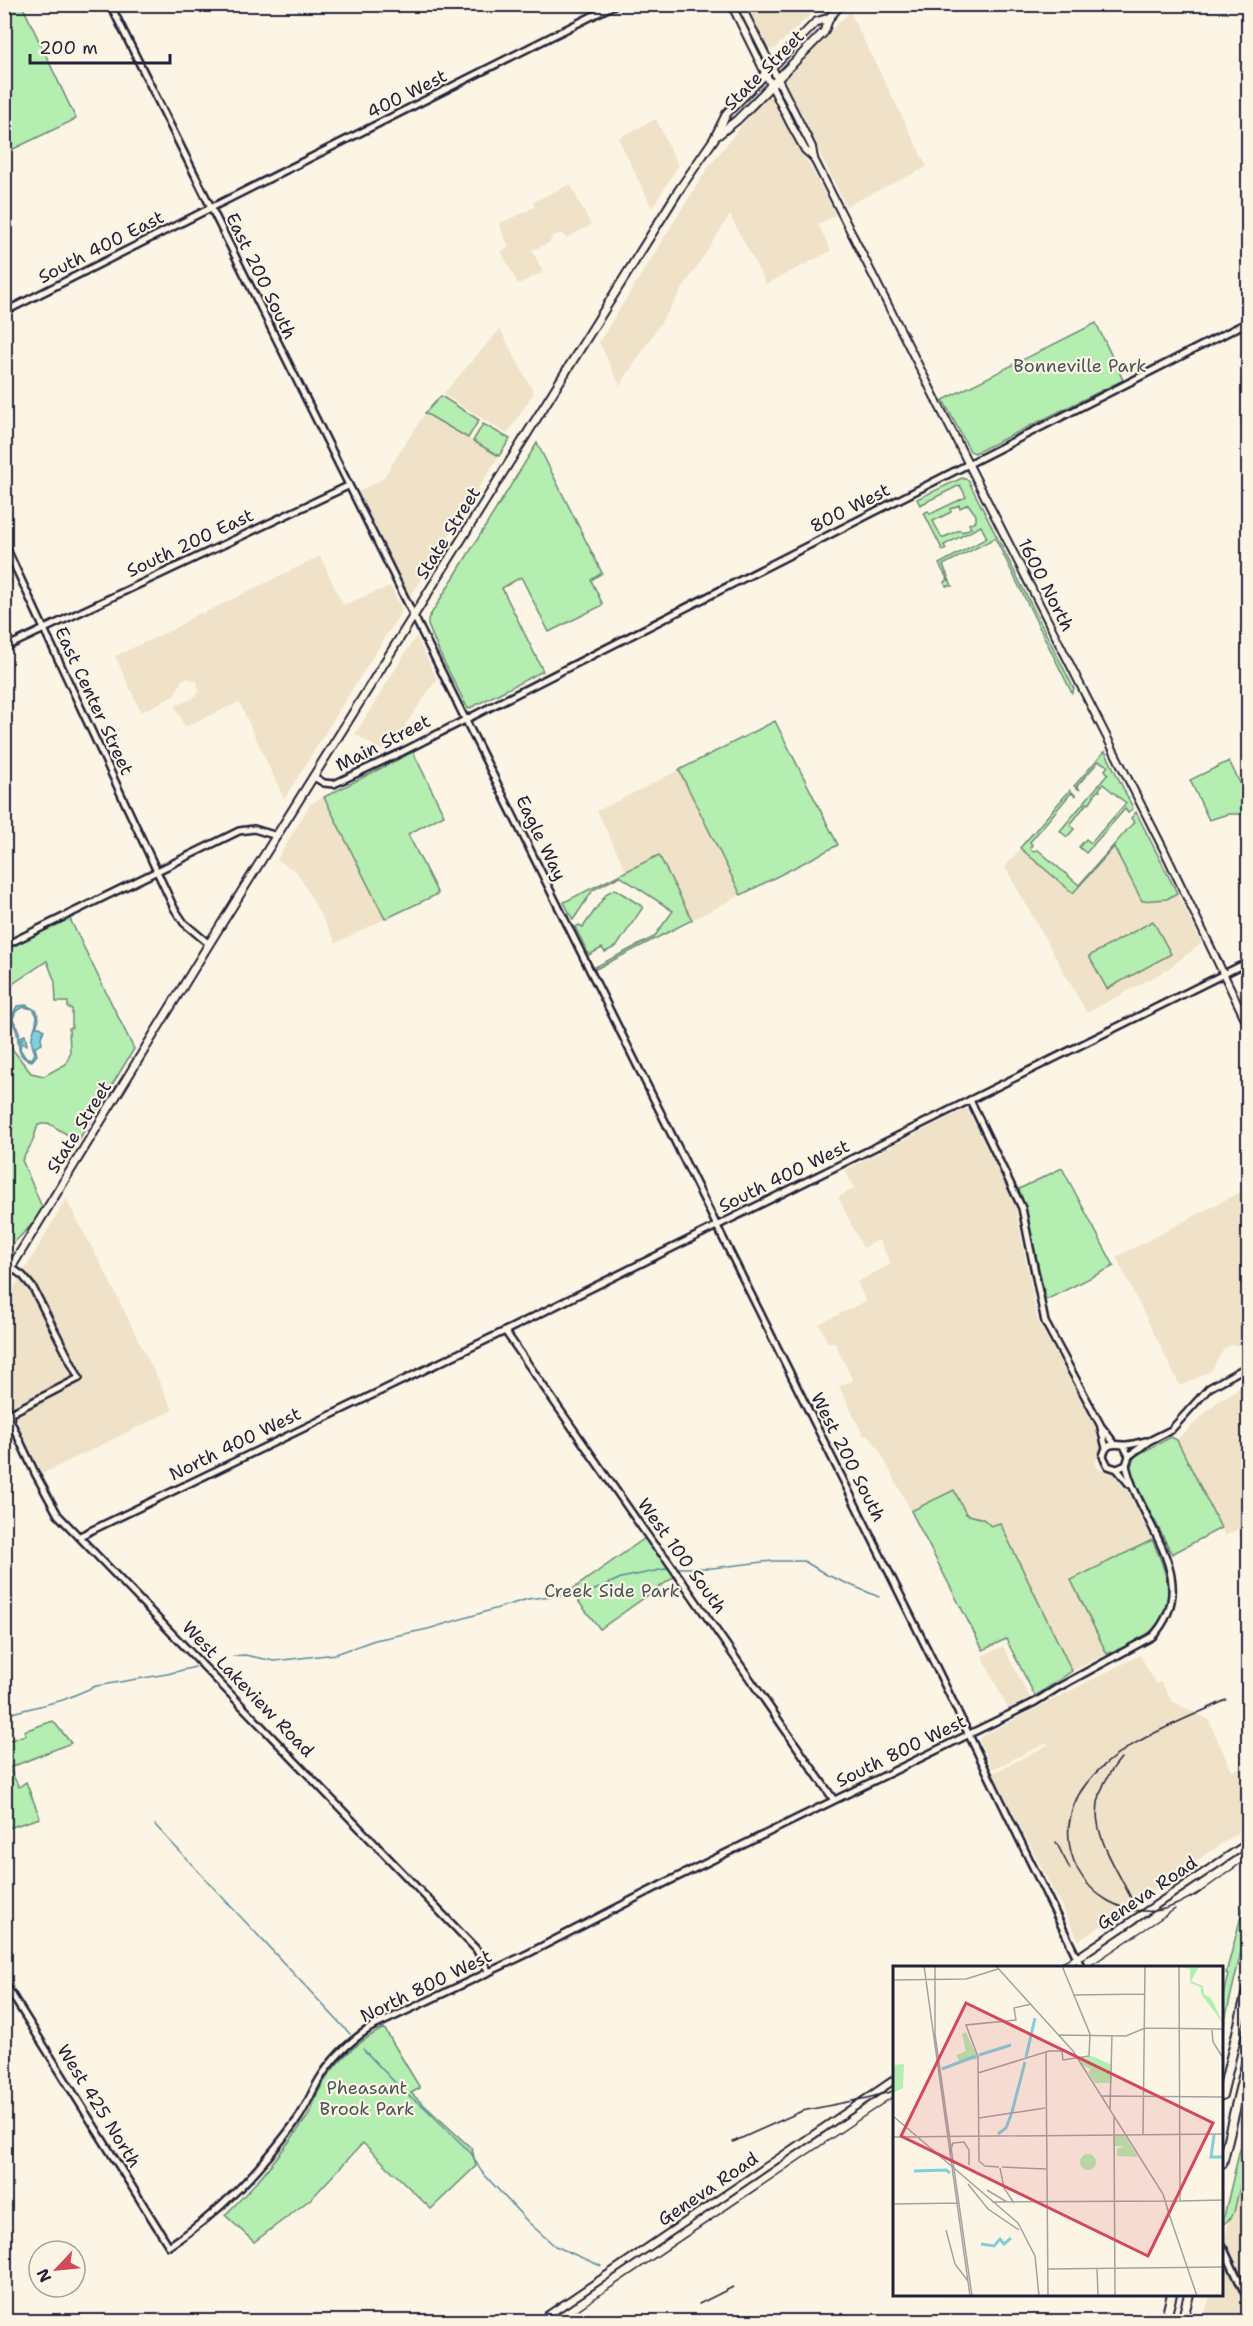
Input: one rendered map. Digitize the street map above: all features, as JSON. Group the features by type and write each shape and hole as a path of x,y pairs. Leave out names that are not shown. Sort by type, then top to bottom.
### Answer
{"highway":[{"path":"1223,2087 1248,1987"},
{"path":"1223,2156 1248,2056"},
{"path":"1165,2322 1172,2296"},
{"path":"1182,2322 1189,2296"}],"main road":[{"name":"1600 North","path":"731,4 764,74 805,150 814,159"},
{"name":"1600 North","path":"740,4 812,147 814,159 1225,974 1248,1025"},
{"name":"State Street","path":"714,139 737,120 824,32 828,18 841,4"},
{"name":"State Street","path":"4,1279 209,944 679,190 714,139 727,113 816,22 828,18"},
{"name":"Geneva Road","path":"1065,1966 1248,1843"},
{"name":"Geneva Road","path":"538,2322 893,2081"}],"street":[{"name":"East 200 South","path":"110,4 464,719"},
{"name":"400 West","path":"211,208 616,4"},
{"name":"South 400 East","path":"4,312 211,208"},
{"name":"800 West","path":"464,719 1248,322"},
{"name":"South 200 East","path":"4,648 348,486"},
{"name":"East Center Street","path":"4,543 184,923 209,944"},
{"name":"Main Street","path":"314,777 324,783 334,784 464,719"},
{"name":"Eagle Way","path":"464,719 590,970"},
{"path":"4,946 239,831 254,829 277,836"},
{"path":"1225,974 1248,962"},
{"name":"West 200 South","path":"590,970 1081,1966"},
{"name":"South 400 West","path":"403,1381 1225,974"},
{"path":"970,1100 1022,1208 1045,1322 1101,1426 1114,1443 1124,1446 1149,1441"},
{"path":"4,1262 11,1268"},
{"name":"West Lakeview Road","path":"11,1268 23,1276 33,1288 79,1378 10,1413 10,1420 49,1502 58,1515 476,1949 489,1972"},
{"name":"West 100 South","path":"505,1331 654,1545 666,1557 758,1688 834,1800"},
{"path":"1131,1485 1126,1465 1129,1455 1149,1441 1171,1430 1209,1388 1248,1366"},
{"name":"North 400 West","path":"80,1536 403,1381"},
{"path":"1101,1426 1106,1448 1104,1461 1108,1466 1117,1469 1131,1485"},
{"path":"1106,1448 1114,1443"},
{"path":"1124,1446 1129,1455"},
{"path":"1117,1469 1126,1465"},
{"name":"South 800 West","path":"664,1883 1035,1702 1146,1641 1160,1629 1171,1609 1174,1588 1168,1562 1131,1485"},
{"name":"North 800 West","path":"169,2246 211,2216 260,2169 302,2114 328,2067 347,2045 370,2028 489,1972 664,1883"},
{"name":"West 425 North","path":"4,1982 169,2246"},
{"path":"1223,2249 1248,2300"}],"shaded area":[{"path":"745,5 821,5 774,49 768,49"},
{"path":"850,12 927,167 846,206 782,77"},
{"path":"771,93 836,215 818,224 831,251 766,284 730,215 620,386 599,342 707,169 765,96"},
{"path":"656,119 678,166 652,208 618,138"},
{"path":"570,184 591,225 566,238 562,233 553,236 549,243 532,250 543,272 518,284 501,251 509,247 499,224 535,207 533,202"},
{"path":"500,329 534,393 507,434 443,394"},
{"path":"425,413 499,456 410,597 358,492 383,478"},
{"path":"320,556 343,605 390,586 402,610 284,799 239,702 185,727 175,706 192,699 199,692 197,681 187,678 182,680 174,696 141,712 115,656 172,630 201,612 202,614"},
{"path":"416,636 437,679 386,753 355,734"},
{"path":"679,770 741,895 692,920 659,855 626,871 597,811"},
{"path":"324,797 385,919 336,943 297,872 277,860 310,804"},
{"path":"1114,847 1142,901 1167,899 1177,893 1202,943 1168,969 1087,1013 1005,867 1021,848 1073,892"},
{"path":"967,1108 1015,1205 1038,1322 1102,1439 1102,1451 1095,1462 1099,1470 1110,1469 1124,1480 1152,1540 1071,1580 1107,1654 1072,1671 1001,1524 991,1526 983,1519 966,1514 954,1490 911,1511 879,1450 870,1436 863,1435 839,1386 853,1381 834,1341 828,1343 819,1324 866,1301 857,1282 891,1264 879,1240 863,1248 838,1197 854,1189 845,1170"},
{"path":"1248,1188 1248,1346 1231,1345 1224,1349 1211,1371 1180,1386 1116,1257"},
{"path":"66,1199 173,1410 42,1474 5,1396 5,1304"},
{"path":"1248,1383 1248,1524 1225,1536 1177,1440 1217,1402"},
{"path":"1003,1646 1030,1698 1008,1709 982,1656"},
{"path":"1140,1655 1156,1684 1161,1682 1172,1701 1208,1719 1232,1771 1248,1765 1248,1826 1079,1941 993,1773 1048,1745 1046,1743 993,1769 979,1741 980,1737"},
{"path":"1248,2145 1248,2321 1203,2322 1210,2296 1223,2296 1223,2246"}],"green space":[{"path":"22,5 76,119 5,153 4,7"},
{"name":"Bonneville Park","path":"1096,323 1123,380 975,453 970,451 943,400"},
{"path":"441,396 479,420 468,438 425,413"},
{"path":"483,424 510,439 499,456 473,441"},
{"path":"537,443 602,573 591,580 603,605 549,632 521,577 502,588 543,671 468,709 440,654 428,625 428,619"},
{"path":"962,478 968,480 1074,689 1072,693 995,538 943,565 952,586 946,586 944,582 948,580 939,564 987,538 981,526 944,545 946,549 943,551 924,513 928,511 930,514 966,497 960,485 920,505 917,499","holes":["968,504 976,515 976,521 969,524 971,528 942,538 933,521 959,505 960,508"]},
{"path":"775,721 838,845 741,895 679,770"},
{"path":"1105,751 1133,808 1128,813 1125,809 1086,853 1079,847 1086,839 1091,843 1126,803 1103,784 1100,791 1097,791 1089,804 1087,803 1070,825 1074,829 1067,837 1060,831 1108,774 1105,770 1108,766 1099,761 1077,786 1080,790 1074,786"},
{"path":"413,752 444,815 408,834 438,894 385,919 324,797"},
{"path":"1229,761 1248,799 1248,814 1228,814 1209,820 1190,780"},
{"path":"1070,790 1076,796 1071,793 1030,842 1032,845 1030,848 1033,851 1038,850 1079,885 1134,822 1131,818 1136,812 1177,893 1167,899 1142,901 1114,847 1073,893 1020,848"},
{"path":"659,855 692,920 596,969 595,967 654,937 673,911 620,876 593,890 573,920 564,902"},
{"path":"615,889 643,907 617,946 605,952 602,948 589,955 575,927 579,925 583,927 607,893"},
{"path":"68,915 134,1049 78,1141 48,1123 38,1125 32,1143 22,1160 44,1212 5,1252 5,1012 5,946","holes":["47,961 55,982 56,1002 68,1002 68,1008 72,1009 72,1027 69,1028 70,1053 66,1064 44,1076 31,1073 13,1050 8,1036 5,1012 7,998 14,983"]},
{"path":"1153,921 1171,954 1107,989 1089,956"},
{"path":"1062,1168 1114,1266 1046,1300 1019,1189"},
{"path":"1171,1437 1177,1440 1221,1528 1172,1554 1129,1471 1135,1456"},
{"path":"954,1490 966,1514 983,1519 991,1526 1000,1523 1072,1671 1035,1696 1006,1639 983,1650 911,1511"},
{"name":"Creek Side Park","path":"648,1536 678,1574 600,1629 570,1591"},
{"path":"1152,1540 1167,1580 1167,1605 1154,1628 1141,1639 1107,1654 1071,1580"},
{"path":"53,1721 71,1743 9,1768 19,1787 26,1782 40,1818 5,1829 5,1729 10,1740 26,1735 24,1731"},
{"path":"1248,1890 1248,1922 1223,2029 1223,1996 1228,1974 1226,1973"},
{"name":"Pheasant Brook Park","path":"384,2028 420,2088 411,2093 472,2149 476,2166 431,2209 363,2143 312,2198 254,2242 225,2215 258,2180 299,2129 310,2113 331,2071 355,2047"},
{"path":"1248,2115 1248,2153 1234,2212 1223,2224"}],"water":[{"path":"26,1005 37,1011 39,1019 36,1027 44,1030 41,1037 42,1044 35,1047 37,1055 32,1061 23,1057 19,1050 17,1031 11,1018 17,1006","holes":["24,1007 33,1009 37,1016 32,1038 35,1053 32,1059 25,1057 20,1049 21,1043 27,1045 25,1035 20,1041 13,1019 16,1011"]}],"waterway":[{"path":"675,1568 712,1568 772,1561 804,1561 827,1575 879,1597"},
{"path":"233,1656 245,1655 274,1661 336,1654 375,1640 428,1629 528,1599 574,1593 586,1594 621,1578 670,1568"},
{"path":"4,1715 63,1700 96,1686 195,1667"},
{"path":"155,1825 350,2034"},
{"path":"363,2049 404,2092 424,2107 471,2153 481,2171 528,2222 555,2246 601,2266"}],"railway":[{"path":"1200,1892 1172,1906 1154,1911 1130,1909 1108,1901 1091,1888 1078,1870 1070,1850 1069,1828 1074,1805 1086,1784 1115,1756 1151,1735 1226,1700"},
{"path":"1121,1758 1107,1777 1097,1812 1099,1829 1105,1846 1132,1900"},
{"path":"1056,1842 1070,1869"},
{"path":"1195,1896 1248,1858"},
{"path":"1090,1966 1175,1909"},
{"path":"733,2142 802,2111 893,2091"},
{"path":"560,2322 893,2097"},
{"path":"699,2304 733,2287"},
{"path":"633,2322 643,2316"}]}
